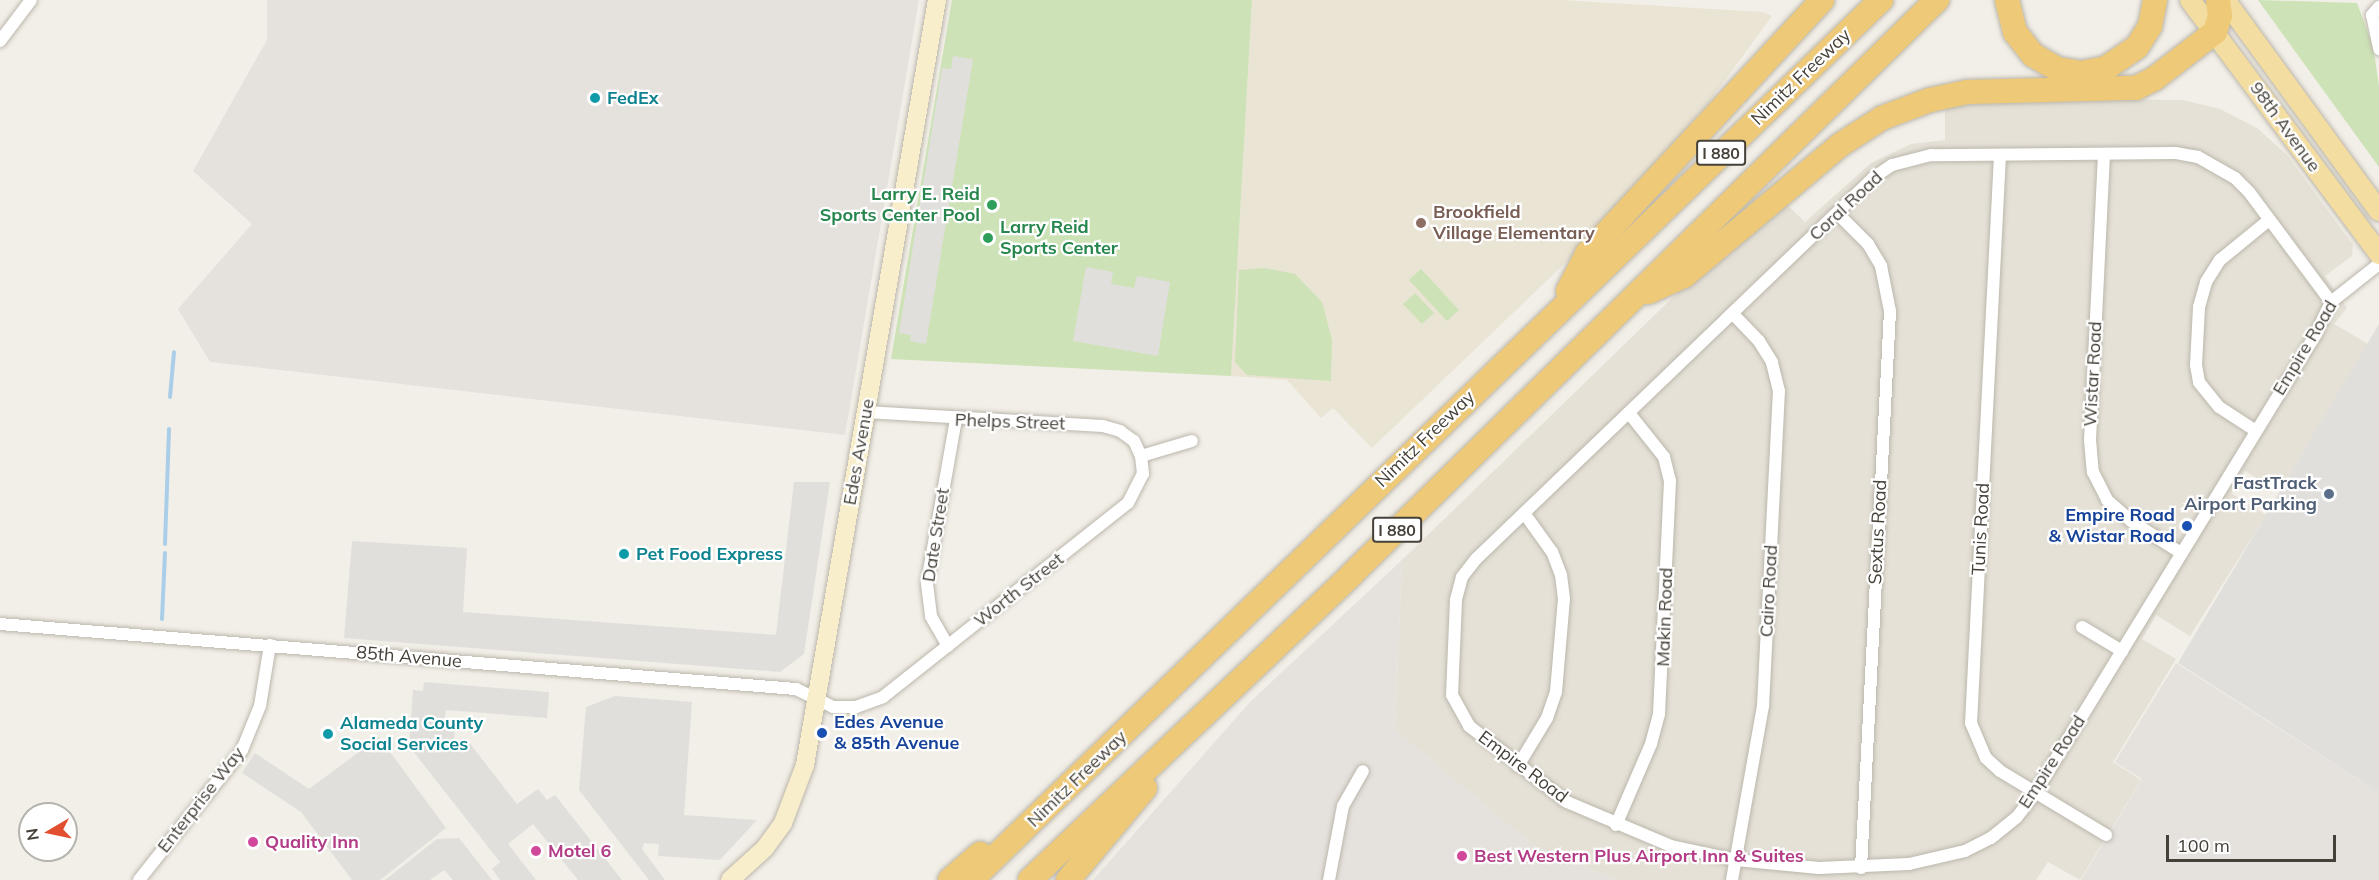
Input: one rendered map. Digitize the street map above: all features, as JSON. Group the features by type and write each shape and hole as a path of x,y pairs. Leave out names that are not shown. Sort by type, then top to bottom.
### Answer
{"highway":[{"path":"1561,306 1587,254 1822,0"},
{"name":"Nimitz Freeway","path":"972,880 1172,688 1561,306 1881,0"},
{"name":"I 880","path":"1030,880 1158,761 1937,0"},
{"path":"2007,0 2015,32 2033,55 2057,69 2081,73 2106,68 2137,47 2150,26 2155,0"},
{"path":"1635,297 1683,276 1840,145 1898,111 1966,93 2136,88 2154,79 2215,32 2226,2"},
{"path":"950,880 1172,688"},
{"path":"1068,880 1143,793 1158,761"}],"main road":[{"name":"98th Avenue","path":"2190,0 2379,254"},
{"name":"98th Avenue","path":"2226,2 2379,211"}],"street":[{"path":"0,41 31,0"},
{"name":"Edes Avenue","path":"730,880 765,848 788,814 805,765 937,0"},
{"path":"2379,7 2372,15 2379,49"},
{"name":"Coral Road","path":"1462,577 1524,513 1873,178 1911,158 2104,154 2198,157 2235,178 2331,302"},
{"name":"Wistar Road","path":"2104,154 2090,440 2093,472 2107,500 2131,521 2181,553"},
{"name":"Tunis Road","path":"2000,155 1971,723 1986,758 2035,793 2106,835"},
{"name":"Sextus Road","path":"1837,213 1868,244 1881,266 1890,311 1861,868"},
{"path":"2256,431 2207,396 2196,365 2197,342 2205,282 2232,248 2269,220"},
{"name":"Empire Road","path":"1462,577 1456,600 1452,695 1469,726 1567,802 1616,825 1671,846 1736,860 1819,868 1861,868 1938,859 1965,851 2008,824 2035,793 2316,334 2331,302 2379,264"},
{"name":"Cairo Road","path":"1732,880 1763,706 1779,392 1772,362 1759,341 1733,314"},
{"name":"Phelps Street","path":"866,412 956,420 1103,426 1120,430 1134,441 1141,456"},
{"name":"Makin Road","path":"1616,825 1651,744 1659,714 1669,493 1664,457 1629,413"},
{"name":"Date Street","path":"948,646 931,616 927,582 956,420"},
{"path":"1141,456 1192,441"},
{"name":"Worth Street","path":"817,699 833,707 870,704 948,646 1128,503 1143,474 1141,456"},
{"path":"1518,766 1547,718 1556,692 1564,599 1561,574 1552,552 1524,513"},
{"name":"85th Avenue","path":"0,624 796,689 817,699"},
{"path":"2082,627 2121,651"},
{"name":"Enterprise Way","path":"139,880 242,750 260,706 270,645"},
{"path":"1329,880 1343,806 1363,771"}],"shaded area":[{"path":"267,0 919,0 845,435 210,362 178,309 252,224 193,171 267,40"},
{"name":"Brookfield Village Elementary","path":"1252,0 1561,0 1763,12 1772,16 1709,102 1585,244 1372,448 1333,408 1321,418 1287,380 1231,376"},
{"path":"953,56 973,59 926,344 910,341 911,335 899,333 942,68 951,69"},
{"path":"1982,98 2183,100 2220,109 2257,128 2287,155 2353,245 2352,256 2325,276 2347,308 2334,324 2370,345 2279,492 2245,471 2231,493 2266,515 2190,636 2156,615 2142,639 2176,659 2113,762 2141,780 2080,880 2048,862 2036,880 1617,880 1533,845 1395,730 1402,560 1735,237 1782,200 1805,222 1871,163 1911,144 1945,140 1945,104"},
{"path":"1086,267 1113,272 1111,284 1134,288 1137,276 1170,282 1158,356 1073,341"},
{"name":"FastTrack Airport Parking","path":"2379,324 2379,792 2178,663"},
{"path":"794,482 830,482 804,654 780,672 344,638 352,541 467,548 463,612 776,635"},
{"path":"1402,560 1395,730 1533,845 1617,880 1093,880 1250,702"},
{"path":"2176,663 2379,792 2379,880 2081,880 2142,779 2115,762"},
{"path":"424,682 549,692 547,718 446,710 444,726 455,727 454,740 468,741 517,804 538,789 547,800 555,795 622,880 578,880 533,824 508,844 536,880 500,880 492,869 500,862 409,746 413,690 423,691"},
{"path":"615,696 692,702 684,815 757,820 720,860 658,856 659,844 644,843 642,849 665,880 649,880 579,790 586,707"},
{"path":"379,737 446,828 380,880 352,880 301,812 242,773 255,753 309,789"},
{"path":"459,838 492,880 453,880 444,870 430,880 385,880 437,839"}],"green space":[{"path":"952,0 1252,0 1231,376 891,359"},
{"path":"2258,0 2357,3 2373,46 2379,86 2379,167"},
{"path":"1265,268 1295,274 1322,302 1332,340 1331,381 1247,375 1235,362 1239,270"},
{"path":"1421,269 1459,310 1447,321 1409,280"},
{"path":"1415,293 1434,313 1422,324 1403,304"}],"waterway":[{"path":"170,397 174,352"},
{"path":"165,544 169,429"},
{"path":"162,619 165,553"}],"place":[{"name":"FedEx","path":"595,98"},
{"name":"Larry E. Reid Sports Center Pool","path":"992,205"},
{"name":"Brookfield Village Elementary","path":"1421,223"},
{"name":"Larry Reid Sports Center","path":"988,238"},
{"name":"FastTrack Airport Parking","path":"2329,494"},
{"name":"Empire Road & Wistar Road","path":"2187,526"},
{"name":"Pet Food Express","path":"624,554"},
{"name":"Edes Avenue & 85th Avenue","path":"822,733"},
{"name":"Alameda County Social Services","path":"328,734"},
{"name":"Quality Inn","path":"253,842"},
{"name":"Motel 6","path":"536,851"},
{"name":"Best Western Plus Airport Inn & Suites","path":"1462,856"}]}
